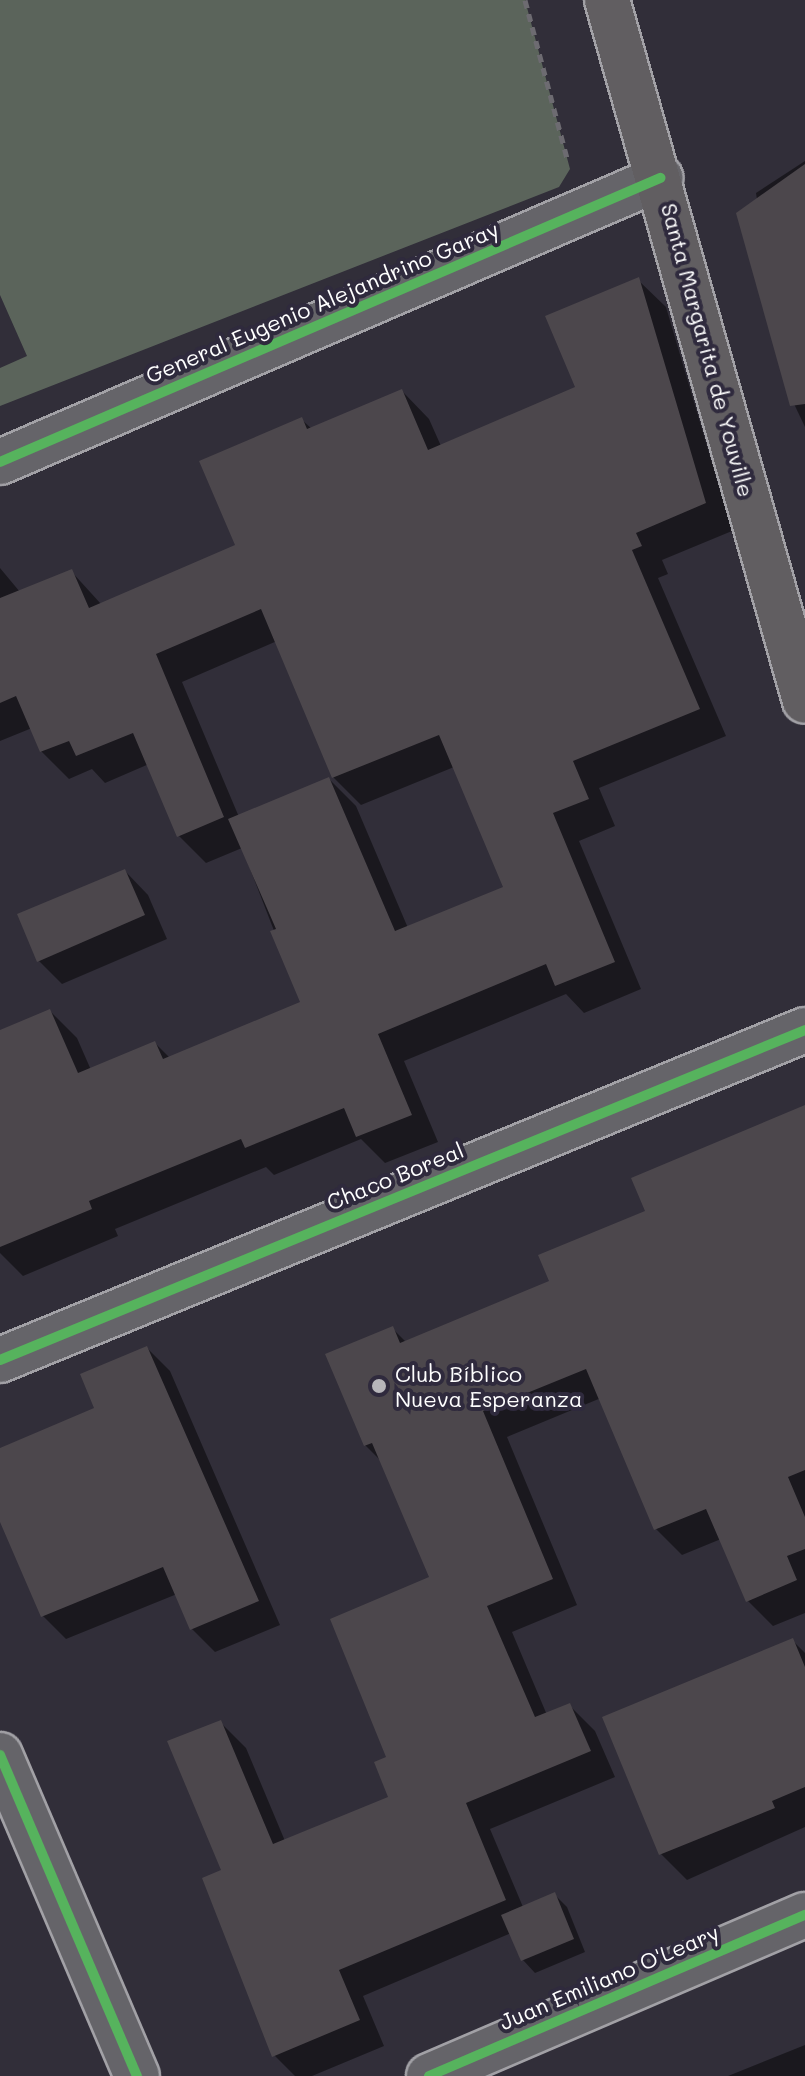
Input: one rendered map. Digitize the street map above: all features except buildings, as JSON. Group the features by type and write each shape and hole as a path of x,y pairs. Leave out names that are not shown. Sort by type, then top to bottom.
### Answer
{"main road":[{"name":"Santa Margarita de Youville","path":"607,0 803,688"}],"street":[{"name":"General Eugenio Alejandrino Garay","path":"0,462 660,178"},
{"name":"Chaco Boreal","path":"0,1360 805,1030"},
{"path":"0,1755 137,2076"},
{"name":"Juan Emiliano O'Leary","path":"429,2076 805,1915"}],"path":[{"path":"525,0 570,169"}],"shaded area":[{"path":"0,0 525,0 570,169 559,187 0,406 0,368 27,356 0,295"}],"cycle path":[{"path":"0,462 660,178"},
{"path":"0,1360 805,1030"},
{"path":"0,1755 137,2076"},
{"path":"429,2076 805,1915"}],"place":[{"name":"Club Bíblico Nueva Esperanza","path":"379,1386"}]}
